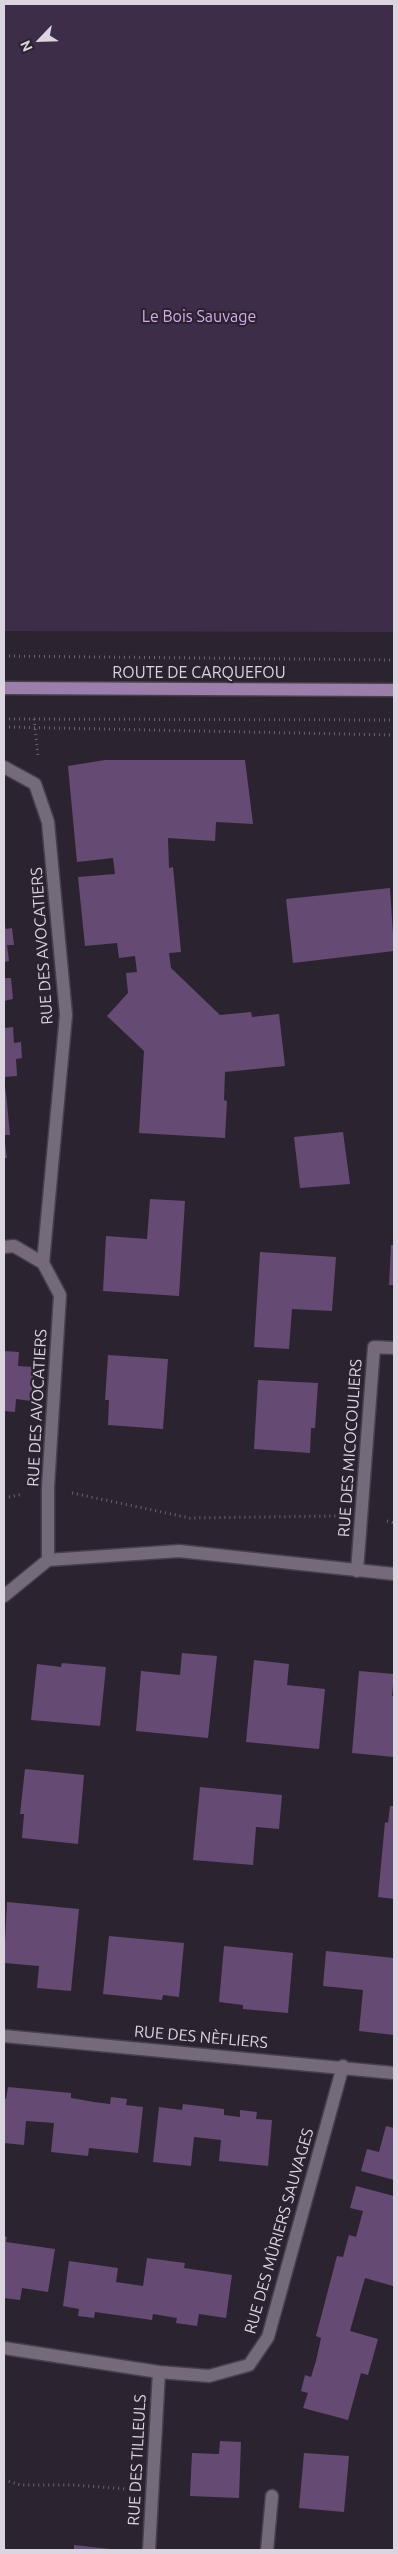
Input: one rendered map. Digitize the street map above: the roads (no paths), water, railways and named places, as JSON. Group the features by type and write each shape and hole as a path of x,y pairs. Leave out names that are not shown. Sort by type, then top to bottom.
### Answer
{"main road":[{"name":"ROUTE DE CARQUEFOU","path":"4,688 394,690"}],"street":[{"name":"RUE DES AVOCATIERS","path":"4,767 35,784 48,822 66,1015 43,1263 60,1295 48,1488 48,1560"},
{"path":"4,1247 14,1246 43,1263"},
{"name":"RUE DES MICOCOULIERS","path":"357,1571 374,1347 394,1348"},
{"path":"4,1596 48,1560 179,1551 394,1574"},
{"name":"RUE DES NÈFLIERS","path":"4,2036 343,2066 394,2073"},
{"name":"RUE DES MÛRIERS SAUVAGES","path":"4,2348 158,2372 209,2376 249,2365 268,2337 343,2066"},
{"name":"RUE DES TILLEULS","path":"149,2550 158,2372"},
{"path":"268,2550 272,2496"}],"park label":[{"name":"Le Bois Sauvage","path":"199,317"}]}
